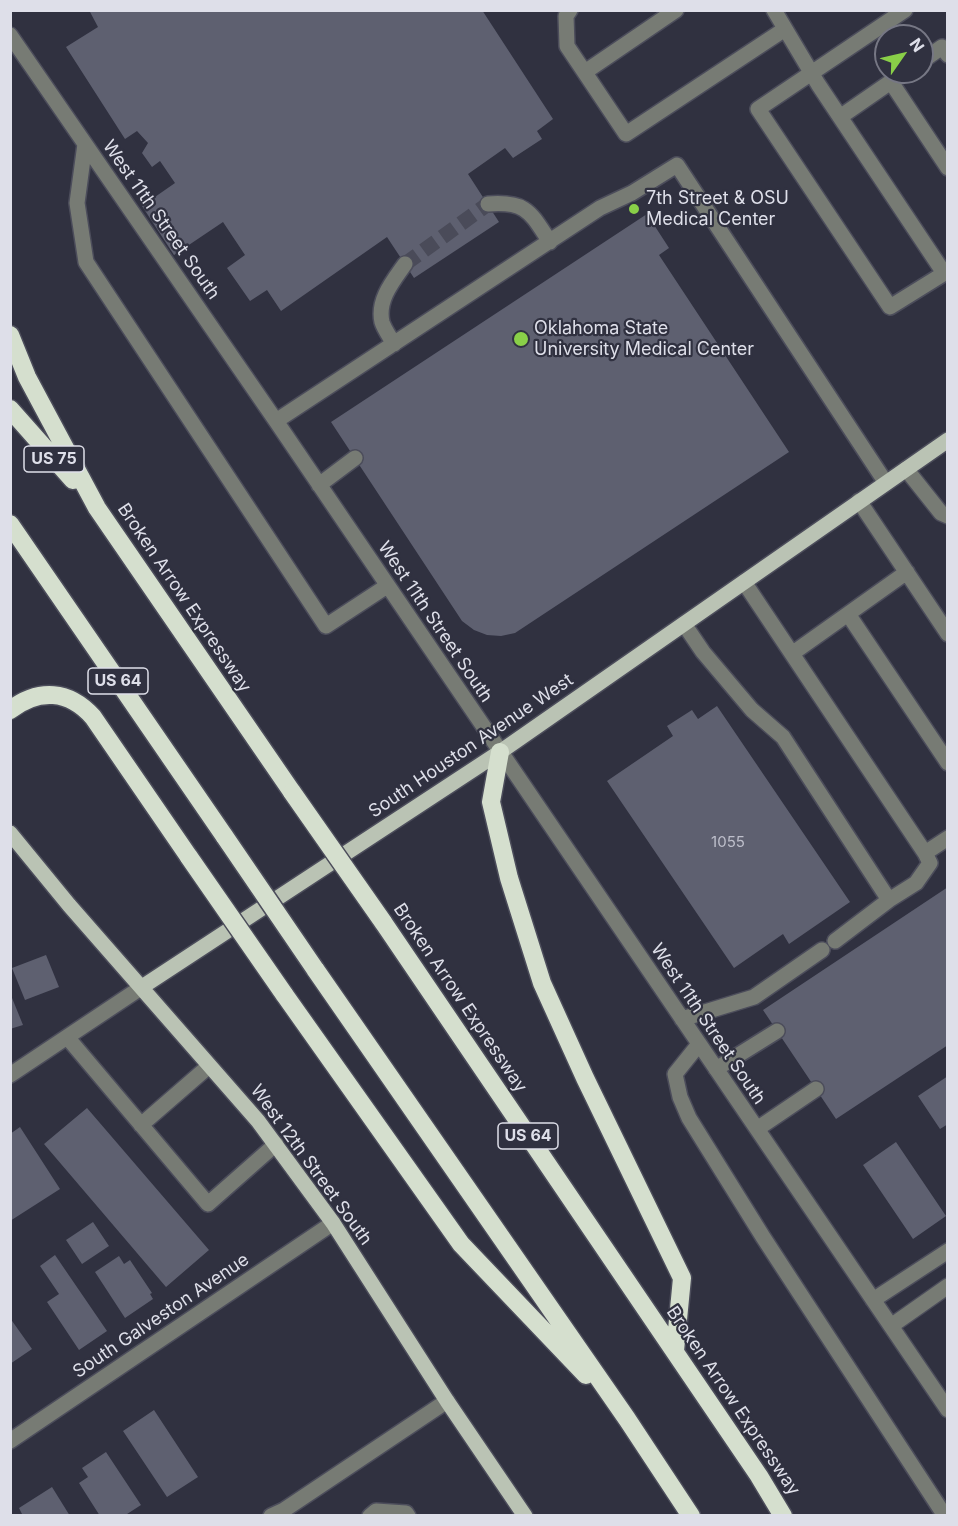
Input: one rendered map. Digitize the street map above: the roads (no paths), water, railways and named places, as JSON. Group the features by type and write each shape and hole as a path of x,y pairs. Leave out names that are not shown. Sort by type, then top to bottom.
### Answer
{"highway":[{"name":"US 64","path":"10,335 27,377 98,508"},
{"name":"US 75","path":"10,409 98,508"},
{"name":"Broken Arrow Expressway","path":"98,508 675,1351 783,1515"},
{"name":"US 64","path":"10,524 691,1515"},
{"path":"10,710 23,700 41,694 56,695 84,706 461,1244 627,1419"},
{"path":"500,752 491,802 509,878 539,973 571,1047 682,1278 675,1351"}],"main road":[{"name":"South Houston Avenue West","path":"142,987 500,752 948,440"},
{"name":"West 12th Street South","path":"10,833 69,905 276,1144 333,1223 447,1401 525,1515"}],"street":[{"path":"570,10 566,16 567,46 626,134 785,29"},
{"path":"585,72 676,10"},
{"path":"774,11 811,73 946,272 891,307 758,109 811,73 905,10"},
{"name":"West 11th Street South","path":"10,35 276,421 948,1410"},
{"path":"934,53 942,47 948,55"},
{"path":"840,117 888,84"},
{"path":"892,84 948,168"},
{"path":"85,144 77,203 86,262 326,626 387,586"},
{"path":"276,421 600,208 632,193 677,165 886,483"},
{"path":"488,204 511,202 531,213 550,242"},
{"path":"394,344 382,322 382,305 388,287 405,264"},
{"path":"319,485 355,458"},
{"path":"906,469 941,513 948,516"},
{"path":"860,501 948,634"},
{"path":"793,653 907,572"},
{"path":"682,1019 754,997 916,883 930,863 744,582"},
{"path":"848,614 948,764"},
{"path":"684,624 703,652 752,710 783,737 889,900"},
{"path":"925,853 948,838"},
{"name":"South Houston Avenue West","path":"10,1075 142,987"},
{"path":"716,1070 777,1031"},
{"path":"67,1037 208,1203 276,1144"},
{"path":"699,1044 675,1074 680,1098 689,1118 763,1237 945,1515"},
{"path":"141,1125 209,1066"},
{"path":"757,1129 816,1089"},
{"name":"South Galveston Avenue","path":"10,1441 333,1223"},
{"path":"873,1300 948,1251"},
{"path":"891,1326 948,1286"},
{"path":"271,1515 284,1510 447,1401"},
{"path":"370,1515 376,1511 408,1515"}],"tunnel":[{"path":"405,264 488,204"}],"place":[{"name":"7th Street & OSU Medical Center","path":"634,209"},
{"name":"Oklahoma State University Medical Center","path":"521,339"}]}
